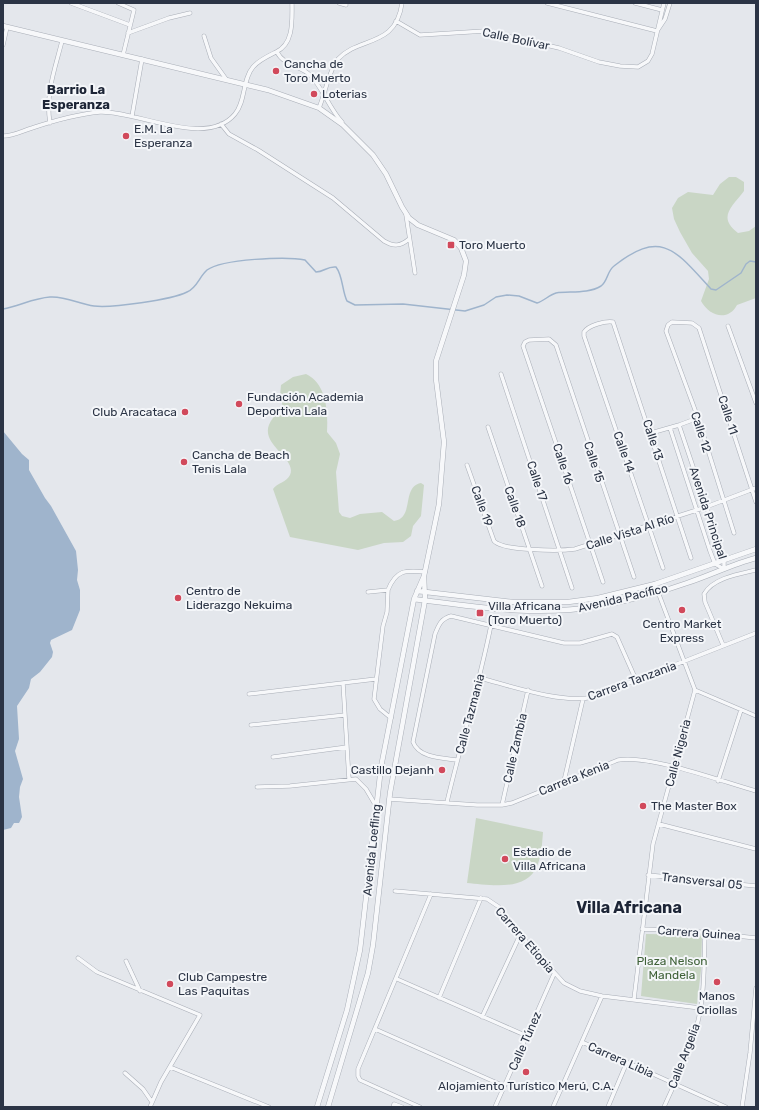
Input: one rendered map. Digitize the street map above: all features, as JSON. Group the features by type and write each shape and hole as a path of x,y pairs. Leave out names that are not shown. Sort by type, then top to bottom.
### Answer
{"street":[{"path":"71,3 130,25"},
{"path":"118,3 134,10 123,55"},
{"path":"3,136 16,135 50,123 98,112 132,116 182,128 200,128 220,124 231,119 238,110 254,65 285,46 289,36 292,20 292,3"},
{"path":"339,3 346,5"},
{"path":"319,108 334,65 339,58 348,51 378,39 389,31 396,21 402,3"},
{"path":"547,3 657,31"},
{"path":"635,3 662,10"},
{"path":"657,31 664,3"},
{"path":"657,31 665,19 670,3"},
{"path":"128,33 169,18 190,13"},
{"name":"Calle Bolívar","path":"396,21 422,36 485,31 559,48 599,62 638,66 651,58 657,31"},
{"path":"3,45 5,27 286,94 319,108 349,130 363,143 378,161 406,215 415,273"},
{"path":"204,36 211,58 226,79"},
{"path":"50,123 48,109 49,92 62,41"},
{"path":"277,52 284,60 310,74 333,111 349,130"},
{"path":"132,116 142,60"},
{"path":"220,124 229,134 258,150 333,198 384,241 393,246 409,239"},
{"path":"391,718 380,709 374,699 383,626 387,612 388,590 392,580 404,571 425,574 439,504 444,450 442,418 436,379 436,361 455,305 465,269 463,251 454,240 418,225 406,215"},
{"name":"Calle 14","path":"613,322 606,322 586,328 584,336 663,568"},
{"name":"Calle 13","path":"613,322 651,433 691,558"},
{"name":"Calle 11","path":"666,331 668,325 672,322 692,323 699,328 754,489 756,502"},
{"path":"728,326 756,403"},
{"name":"Calle 12","path":"666,331 698,418 734,533"},
{"name":"Calle 16","path":"556,345 549,339 529,340 525,342 524,346 603,582"},
{"name":"Calle 15","path":"556,345 634,577"},
{"name":"Calle 17","path":"501,374 572,588"},
{"path":"651,433 698,418"},
{"name":"Avenida Principal","path":"670,428 715,564 724,569 724,559 679,425"},
{"name":"Calle 18","path":"488,427 542,586"},
{"name":"Calle 19","path":"467,465 494,541 500,545"},
{"name":"Calle Vista Al Río","path":"500,545 559,551 576,549 706,508 754,489"},
{"name":"Avenida Pacífico","path":"417,590 485,600 538,603 598,598 654,584 756,549"},
{"name":"Avenida Pacífico","path":"414,599 538,612 600,606 658,592 756,558"},
{"path":"723,645 705,602 704,594 710,586 734,575 756,570"},
{"name":"Avenida Loefling","path":"316,1107 347,1010 360,950 381,767 414,599 425,574"},
{"name":"Avenida Loefling","path":"328,1107 368,973 373,944 389,799 401,725 426,600 425,574"},
{"path":"654,584 695,690 756,716"},
{"path":"368,592 388,590"},
{"path":"457,760 420,753 415,749 413,742 435,634 439,624 444,618 451,616 571,644 612,634 617,637 636,680"},
{"name":"Calle Tazmania","path":"447,802 480,678 490,625"},
{"name":"Carrera Tanzania","path":"480,678 528,690 583,699 593,697 685,662 723,645 756,633"},
{"path":"249,694 376,679"},
{"path":"343,683 349,779"},
{"name":"Calle Zambia","path":"502,805 528,690"},
{"name":"Calle Nigeria","path":"634,999 653,844 695,690"},
{"path":"564,781 583,699"},
{"path":"718,781 741,710"},
{"path":"251,725 345,715"},
{"path":"273,757 347,748"},
{"name":"Carrera Kenia","path":"389,799 477,805 502,805 627,758 637,758 756,791"},
{"path":"257,787 290,786 356,779 360,781 377,807"},
{"path":"659,824 756,849"},
{"name":"Transversal 05","path":"648,875 756,886"},
{"name":"Carrera Etiopia","path":"395,891 487,899 499,907 520,936 554,974 564,983 580,991 602,996 700,1008"},
{"path":"420,1107 360,1080 358,1076 358,1069 397,979 431,894"},
{"path":"439,998 481,898"},
{"name":"Carrera Guinea","path":"642,929 756,938"},
{"name":"Calle Argelia","path":"664,1107 693,1039 700,1008 705,933"},
{"path":"482,1017 520,936"},
{"path":"78,958 97,972 200,1015 170,1067 150,1107"},
{"path":"126,961 140,991"},
{"name":"Calle Túnez","path":"495,1107 554,974"},
{"path":"397,979 527,1036"},
{"path":"742,1107 750,1053 756,988"},
{"path":"553,1107 602,996"},
{"path":"375,1029 504,1086"},
{"name":"Carrera Libia","path":"582,1042 726,1107"},
{"path":"750,1053 756,1053"},
{"path":"608,1107 628,1062"},
{"path":"170,1067 269,1107"},
{"path":"125,1073 143,1089 152,1102"},
{"path":"393,1107 394,1104 402,1107"}],"green space":[{"path":"729,177 736,177 744,182 744,191 731,207 728,222 738,233 749,231 756,226 756,298 737,305 729,314 719,315 709,310 701,301 709,279 708,271 692,253 680,232 674,219 672,208 678,198 688,192 713,195 720,184"},
{"path":"306,374 318,384 322,391 326,407 327,432 336,443 340,454 336,472 339,512 342,516 350,518 360,514 382,512 394,521 400,519 406,509 411,490 421,483 424,485 421,516 413,526 411,536 403,542 384,543 358,550 290,537 273,489 289,477 291,468 268,435 268,427 274,417 284,411 280,396 281,385 293,377"},
{"name":"Estadio de Villa Africana","path":"476,818 543,832 540,858 532,874 525,880 506,885 467,883"},
{"name":"Plaza Nelson Mandela","path":"646,934 702,935 701,970 697,1004 641,996"}],"water":[{"path":"3,431 22,454 29,460 29,470 76,551 78,570 77,580 80,590 80,610 72,630 51,640 50,643 53,652 52,657 40,672 31,679 29,688 17,706 19,739 15,751 23,779 19,797 22,817 19,823 14,823 11,828 3,830"}],"waterway":[{"path":"3,309 50,297 62,298 94,306 127,305 168,298 190,290 196,285 207,270 215,266 255,259 284,258 305,260 316,272 330,267 336,267 340,275 347,301 355,305 403,304 465,311 484,305 496,297 507,295 519,296 537,303 556,293 596,289 603,284 614,266 644,248 657,247 667,249 678,255 711,289 716,290 741,273 746,264 750,261 756,262"}],"place":[{"name":"Cancha de Toro Muerto","path":"276,71"},
{"name":"Loterias","path":"314,94"},
{"name":"E.M. La Esperanza","path":"126,136"},
{"name":"Toro Muerto","path":"451,245"},
{"name":"Fundación Academia Deportiva Lala","path":"239,404"},
{"name":"Club Aracataca","path":"185,412"},
{"name":"Cancha de Beach Tenis Lala","path":"184,462"},
{"name":"Centro de Liderazgo Nekuima","path":"178,598"},
{"name":"Centro Market Express","path":"682,610"},
{"name":"Villa Africana (Toro Muerto)","path":"480,613"},
{"name":"Castillo Dejanh","path":"442,770"},
{"name":"The Master Box","path":"643,806"},
{"name":"Estadio de Villa Africana","path":"505,859"},
{"name":"Manos Criollas","path":"717,982"},
{"name":"Club Campestre Las Paquitas","path":"170,984"},
{"name":"Alojamiento Turístico Merú, C.A.","path":"526,1072"}],"district":[{"name":"Barrio La Esperanza","path":"76,96"},
{"name":"Villa Africana","path":"629,907"}]}
